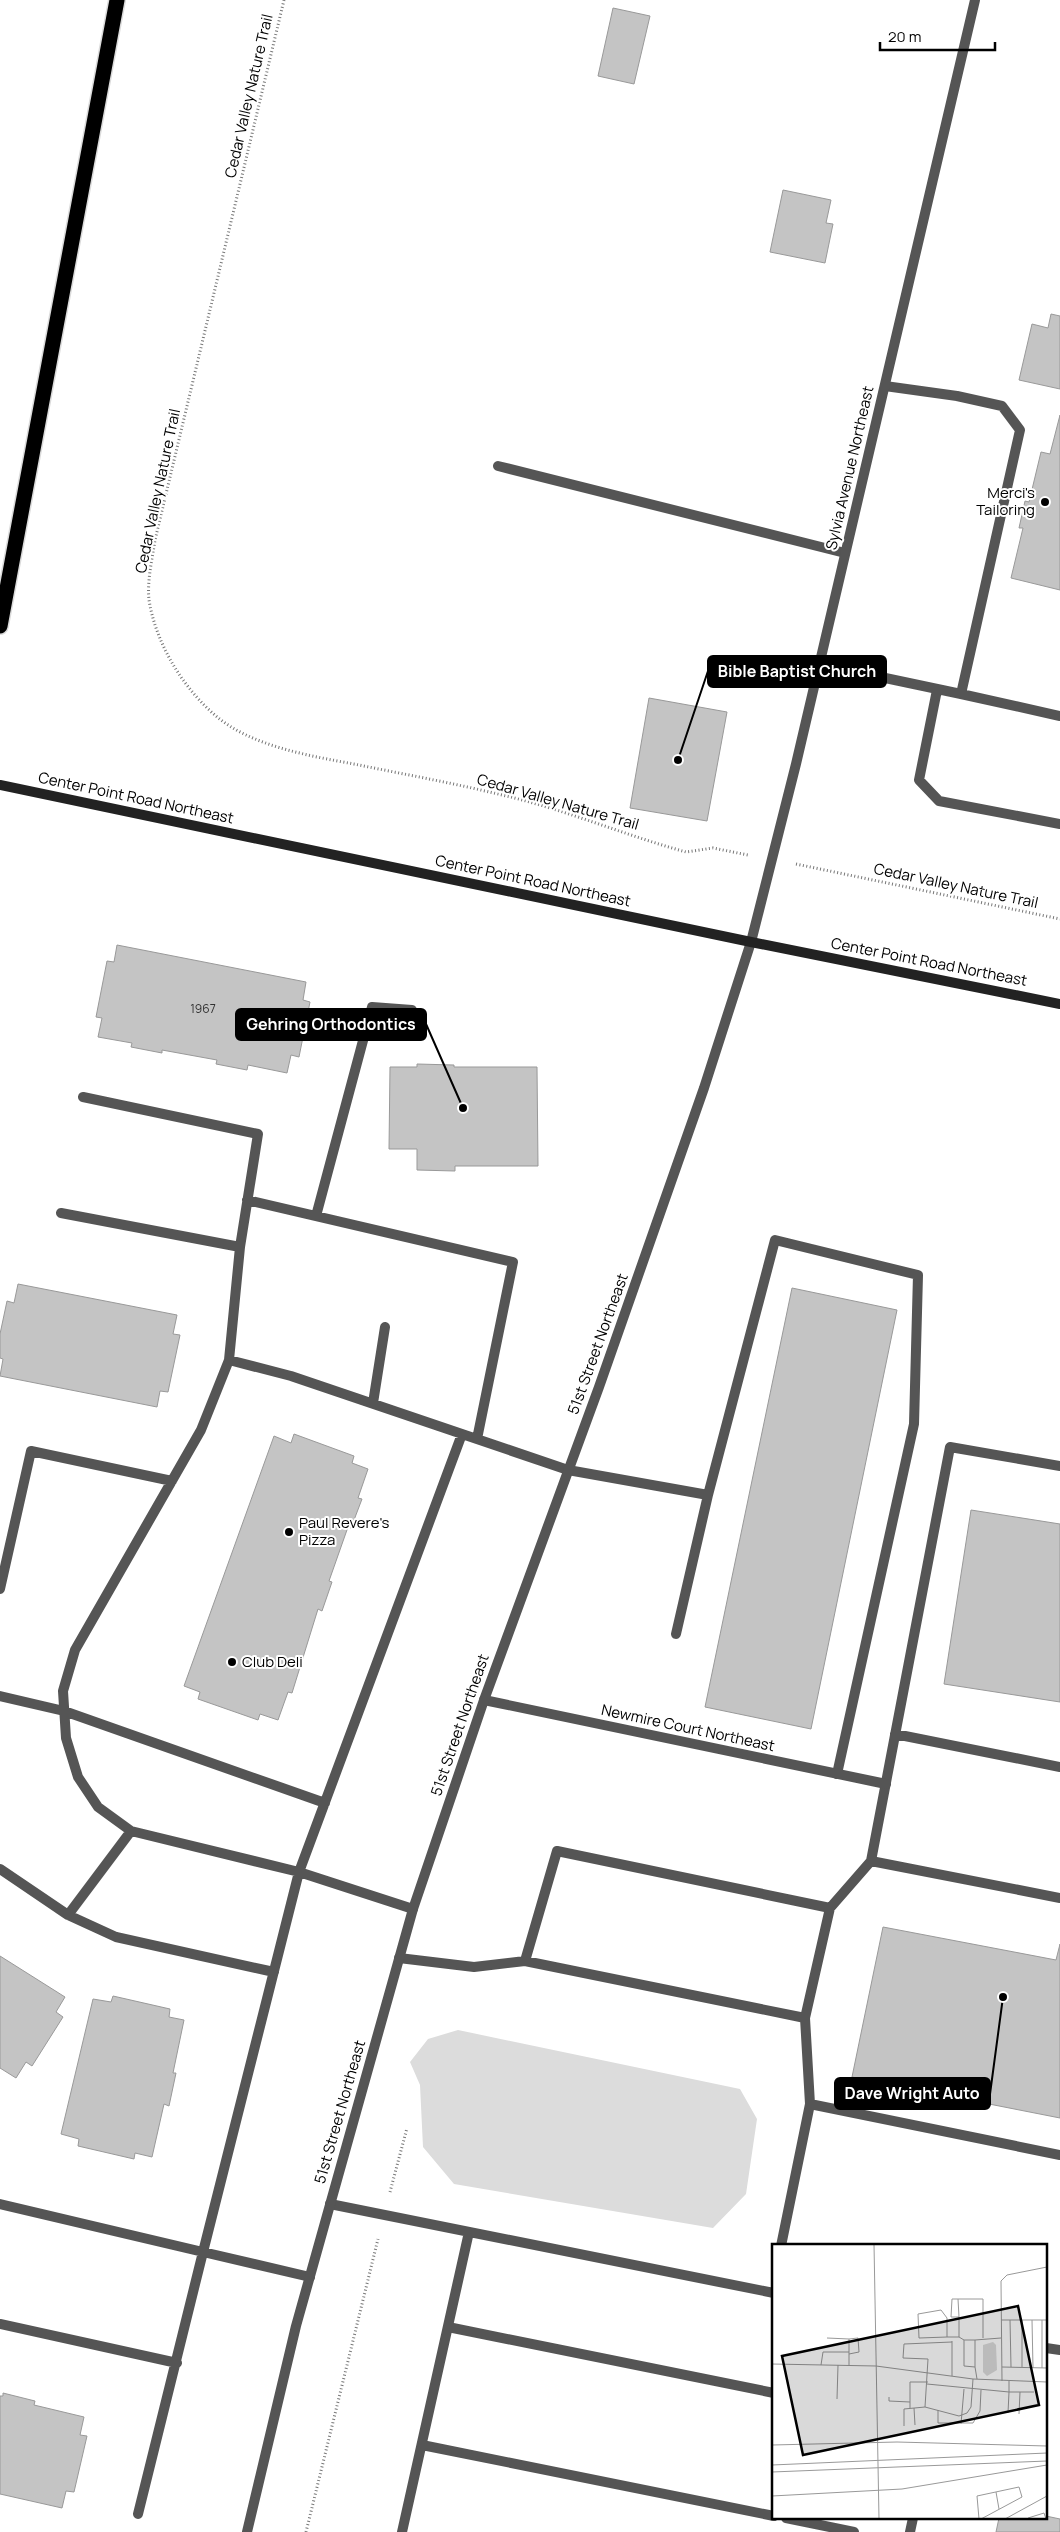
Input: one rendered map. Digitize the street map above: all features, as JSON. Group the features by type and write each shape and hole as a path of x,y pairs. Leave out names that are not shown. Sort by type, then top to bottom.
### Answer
{"highway":[{"path":"0,626 117,0"}],"main road":[{"name":"Center Point Road Northeast","path":"0,785 751,942 1060,1004"}],"street":[{"name":"Sylvia Avenue Northeast","path":"751,942 819,664 975,0"},
{"path":"885,386 957,396 1002,406 1020,430 961,694"},
{"path":"498,466 845,553"},
{"path":"819,664 1060,716"},
{"path":"937,690 920,780 939,800 1060,824"},
{"name":"51st Street Northeast","path":"247,2532 310,2277 413,1909 484,1700 704,1088 751,942"},
{"path":"316,1216 372,1007 412,1010"},
{"path":"84,1097 258,1134 240,1247 229,1360 201,1430 76,1650 63,1691 66,1738 78,1777 98,1808 131,1832 299,1872 413,1909"},
{"path":"247,1200 514,1262 476,1438"},
{"path":"61,1213 240,1247"},
{"path":"676,1634 708,1495 775,1240 918,1275 914,1424 837,1774"},
{"path":"372,1403 385,1327"},
{"path":"229,1360 291,1376 568,1470 708,1495"},
{"path":"138,2514 299,1872 462,1434"},
{"path":"781,2244 810,2104 805,2018 830,1908 871,1861 950,1447 1060,1466"},
{"path":"0,1590 30,1451 172,1481"},
{"path":"0,1696 64,1711 325,1803"},
{"name":"Newmire Court Northeast","path":"484,1700 886,1784"},
{"path":"895,1734 1060,1767"},
{"path":"68,1915 131,1832"},
{"path":"525,1961 557,1851 830,1908"},
{"path":"871,1861 1060,1898"},
{"path":"0,1870 68,1915 116,1937 274,1972"},
{"path":"399,1958 474,1967 525,1961 805,2018"},
{"path":"810,2104 1060,2155"},
{"path":"0,2204 310,2277"},
{"path":"330,2204 772,2289"},
{"path":"402,2532 469,2232"},
{"path":"0,2324 177,2363"},
{"path":"448,2327 772,2393"},
{"path":"422,2445 772,2516"},
{"path":"796,2520 854,2532"}],"path":[{"name":"Cedar Valley Nature Trail","path":"284,0 155,540 149,600 156,628 174,667 192,692 217,717 251,737 290,752 503,795 686,852 713,848 725,851"},
{"name":"Cedar Valley Nature Trail","path":"819,868 1060,919"},
{"path":"306,2532 407,2128"}],"shaded area":[{"path":"458,2030 740,2089 757,2119 746,2194 713,2228 454,2184 423,2147 420,2085 410,2062 428,2039"}],"building":[{"path":"613,8 650,16 634,84 598,76"},
{"path":"783,190 831,200 826,223 833,224 825,263 770,252"},
{"path":"1051,314 1060,316 1060,389 1019,380 1032,324 1048,328"},
{"name":"Merci's Tailoring","path":"1060,415 1060,590 1011,578 1023,528 1019,528 1025,501 1029,502 1041,452 1050,454"},
{"path":"649,698 727,712 707,821 630,808"},
{"path":"117,945 306,982 303,1000 310,1002 299,1057 291,1055 287,1073 248,1065 247,1070 216,1064 217,1060 162,1050 162,1053 131,1047 132,1043 98,1037 102,1018 96,1017 107,961 114,962"},
{"path":"417,1064 454,1065 454,1067 537,1067 538,1166 455,1166 455,1171 417,1170 417,1149 389,1149 390,1067 417,1067"},
{"path":"18,1284 177,1315 173,1334 180,1335 168,1392 160,1391 157,1407 0,1376 3,1359 0,1358 0,1334 7,1301 14,1303"},
{"path":"792,1288 897,1310 811,1729 705,1707"},
{"path":"294,1434 354,1456 352,1463 368,1469 358,1498 362,1499 351,1528 348,1527 329,1581 332,1582 322,1611 318,1609 292,1693 288,1692 278,1720 260,1714 258,1720 198,1699 200,1692 184,1686 274,1436 291,1443"},
{"path":"971,1510 1060,1524 1060,1702 944,1684"},
{"path":"883,1927 1056,1960 1060,1944 1060,2118 852,2077"},
{"path":"0,1956 65,1997 56,2012 63,2017 32,2066 26,2062 16,2078 0,2068"},
{"path":"113,1996 170,2009 169,2017 184,2020 173,2073 176,2073 169,2106 164,2104 152,2157 135,2153 134,2159 78,2146 79,2139 61,2134 93,1999 111,2002"},
{"path":"3,2393 35,2401 34,2405 84,2417 80,2435 87,2436 74,2492 66,2491 62,2508 0,2494 0,2396 3,2396"},
{"path":"1048,2516 1060,2519 1060,2532 996,2532 999,2520 1048,2520"}],"place":[{"name":"Merci's Tailoring","path":"1045,502"},
{"name":"Bible Baptist Church","path":"678,760"},
{"name":"Gehring Orthodontics","path":"463,1108"},
{"name":"Paul Revere's Pizza","path":"289,1532"},
{"name":"Club Deli","path":"232,1662"},
{"name":"Dave Wright Auto","path":"1003,1997"}]}
